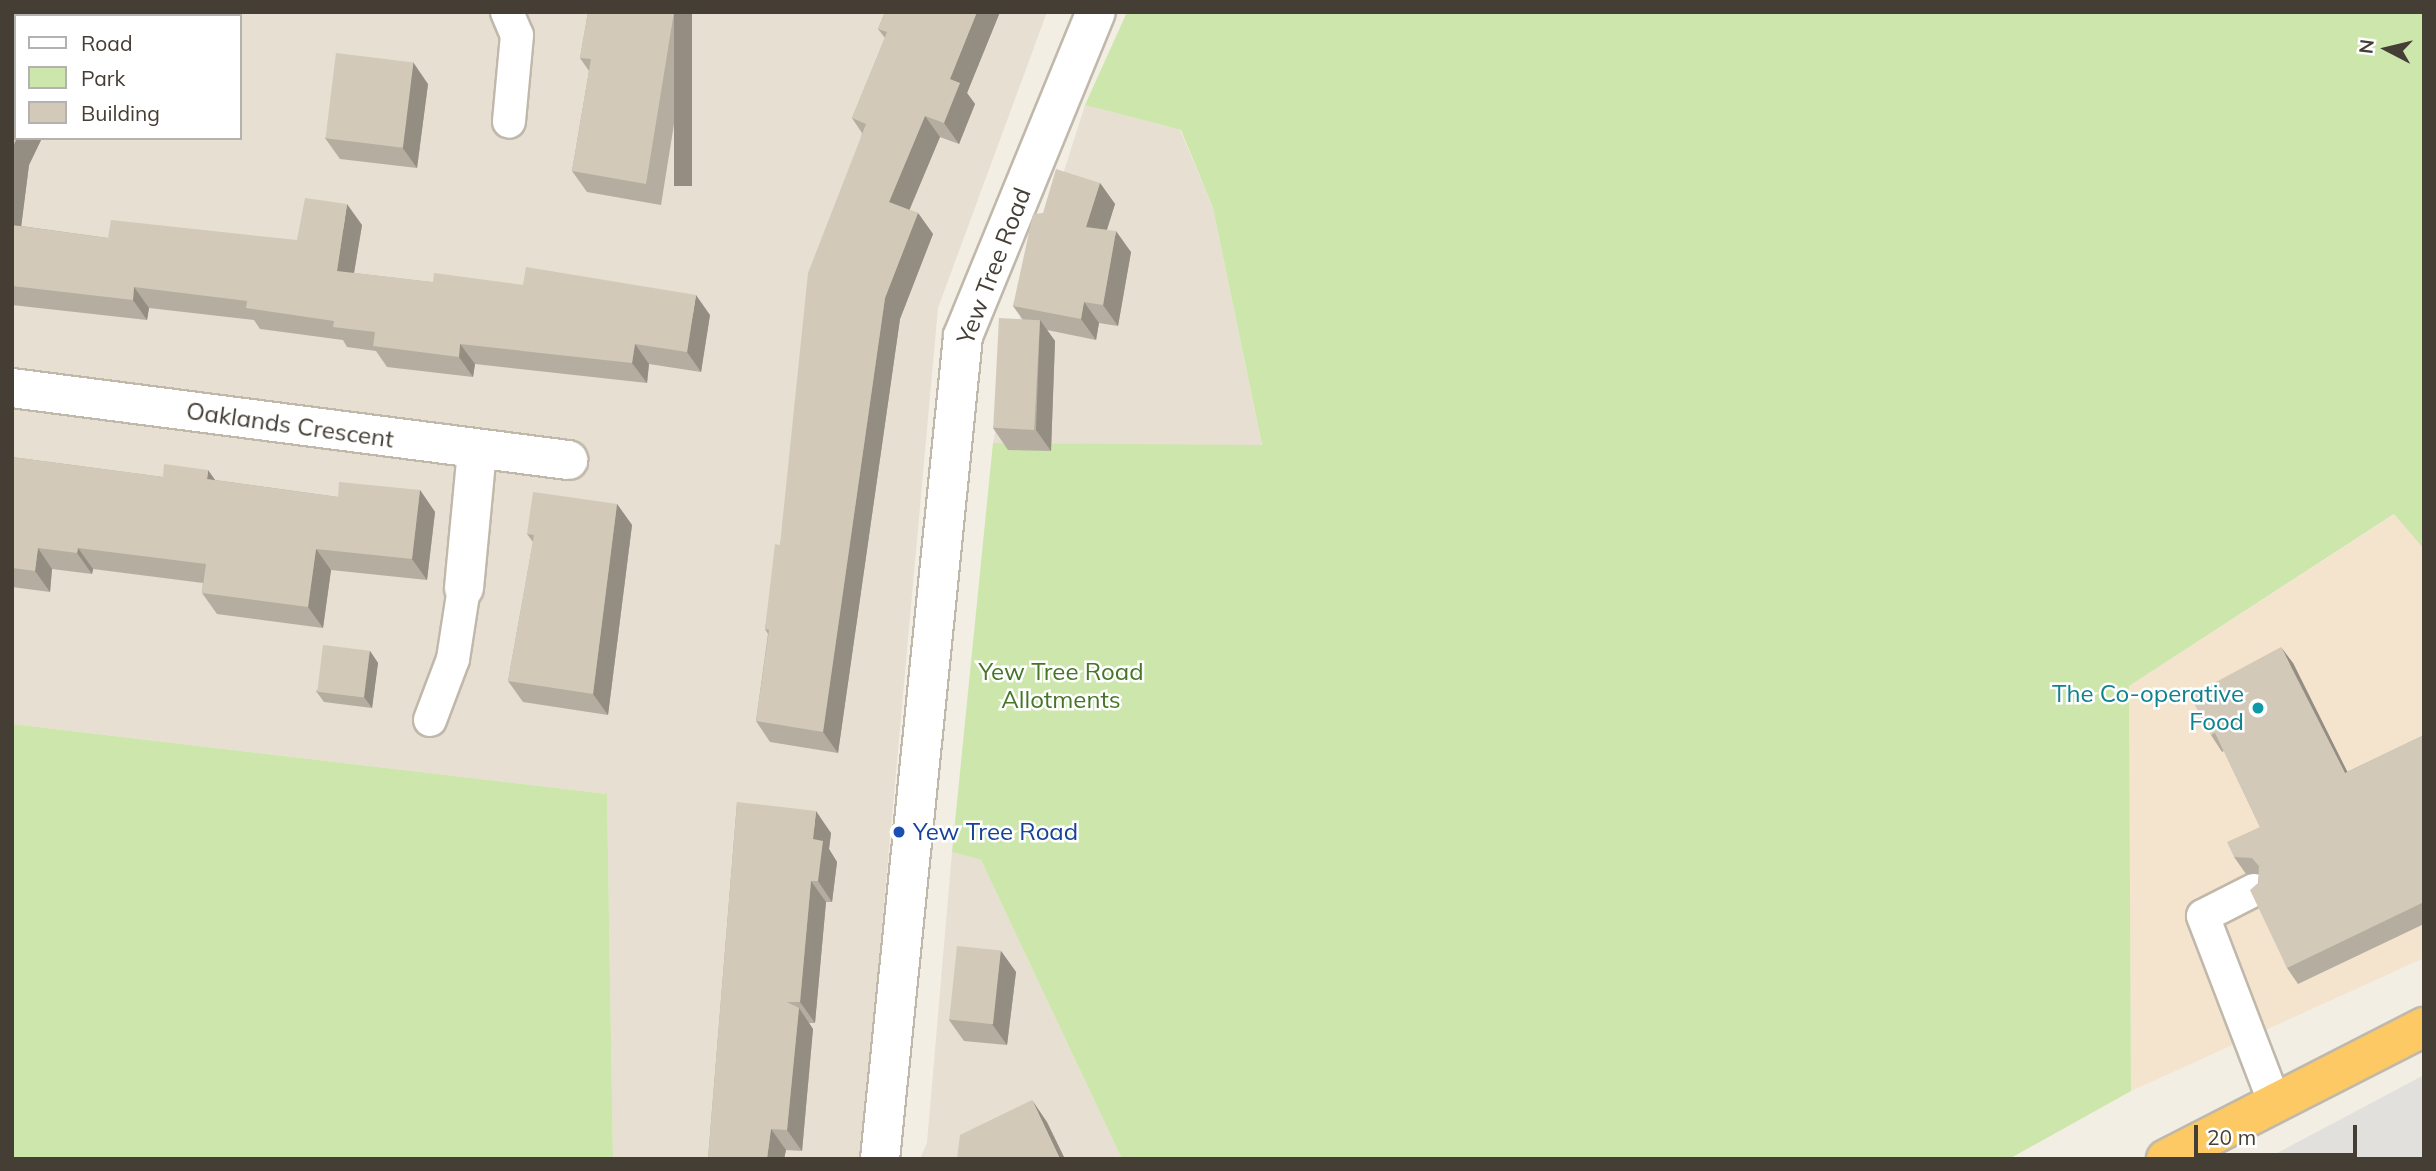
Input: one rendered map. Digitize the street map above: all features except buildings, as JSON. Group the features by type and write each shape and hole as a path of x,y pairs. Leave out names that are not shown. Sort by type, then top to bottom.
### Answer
{"highway":[{"path":"2166,1159 2424,1027"}],"street":[{"name":"Yew Tree Road","path":"880,1159 962,336 1096,12"},
{"name":"Oaklands Crescent","path":"12,388 568,460"},
{"path":"464,588 477,450"}],"lane":[{"path":"507,12 517,35 509,122"},
{"path":"430,720 453,659 464,588"},
{"path":"2254,890 2203,916 2274,1104"}],"shaded area":[{"path":"12,12 1047,12 938,308 861,1159 613,1159 607,794 12,724"},
{"path":"1085,105 1180,130 1213,208 1262,446 993,443 1024,298"},
{"path":"2395,514 2424,549 2424,958 2131,1091 2129,686"},
{"path":"952,852 981,860 1122,1159 920,1159 927,1143"},
{"path":"2424,1075 2424,1159 2266,1159"}],"green space":[{"name":"Yew Tree Road Allotments","path":"1127,12 2424,12 2424,549 2394,514 2129,686 2131,1091 2009,1159 1122,1159 981,860 952,852 993,443 1262,445 1213,208 1181,130 1085,105"},
{"path":"12,724 607,794 613,1159 12,1159"}],"place":[{"name":"The Co-operative Food","path":"2258,708"},
{"name":"Yew Tree Road","path":"899,832"}]}
